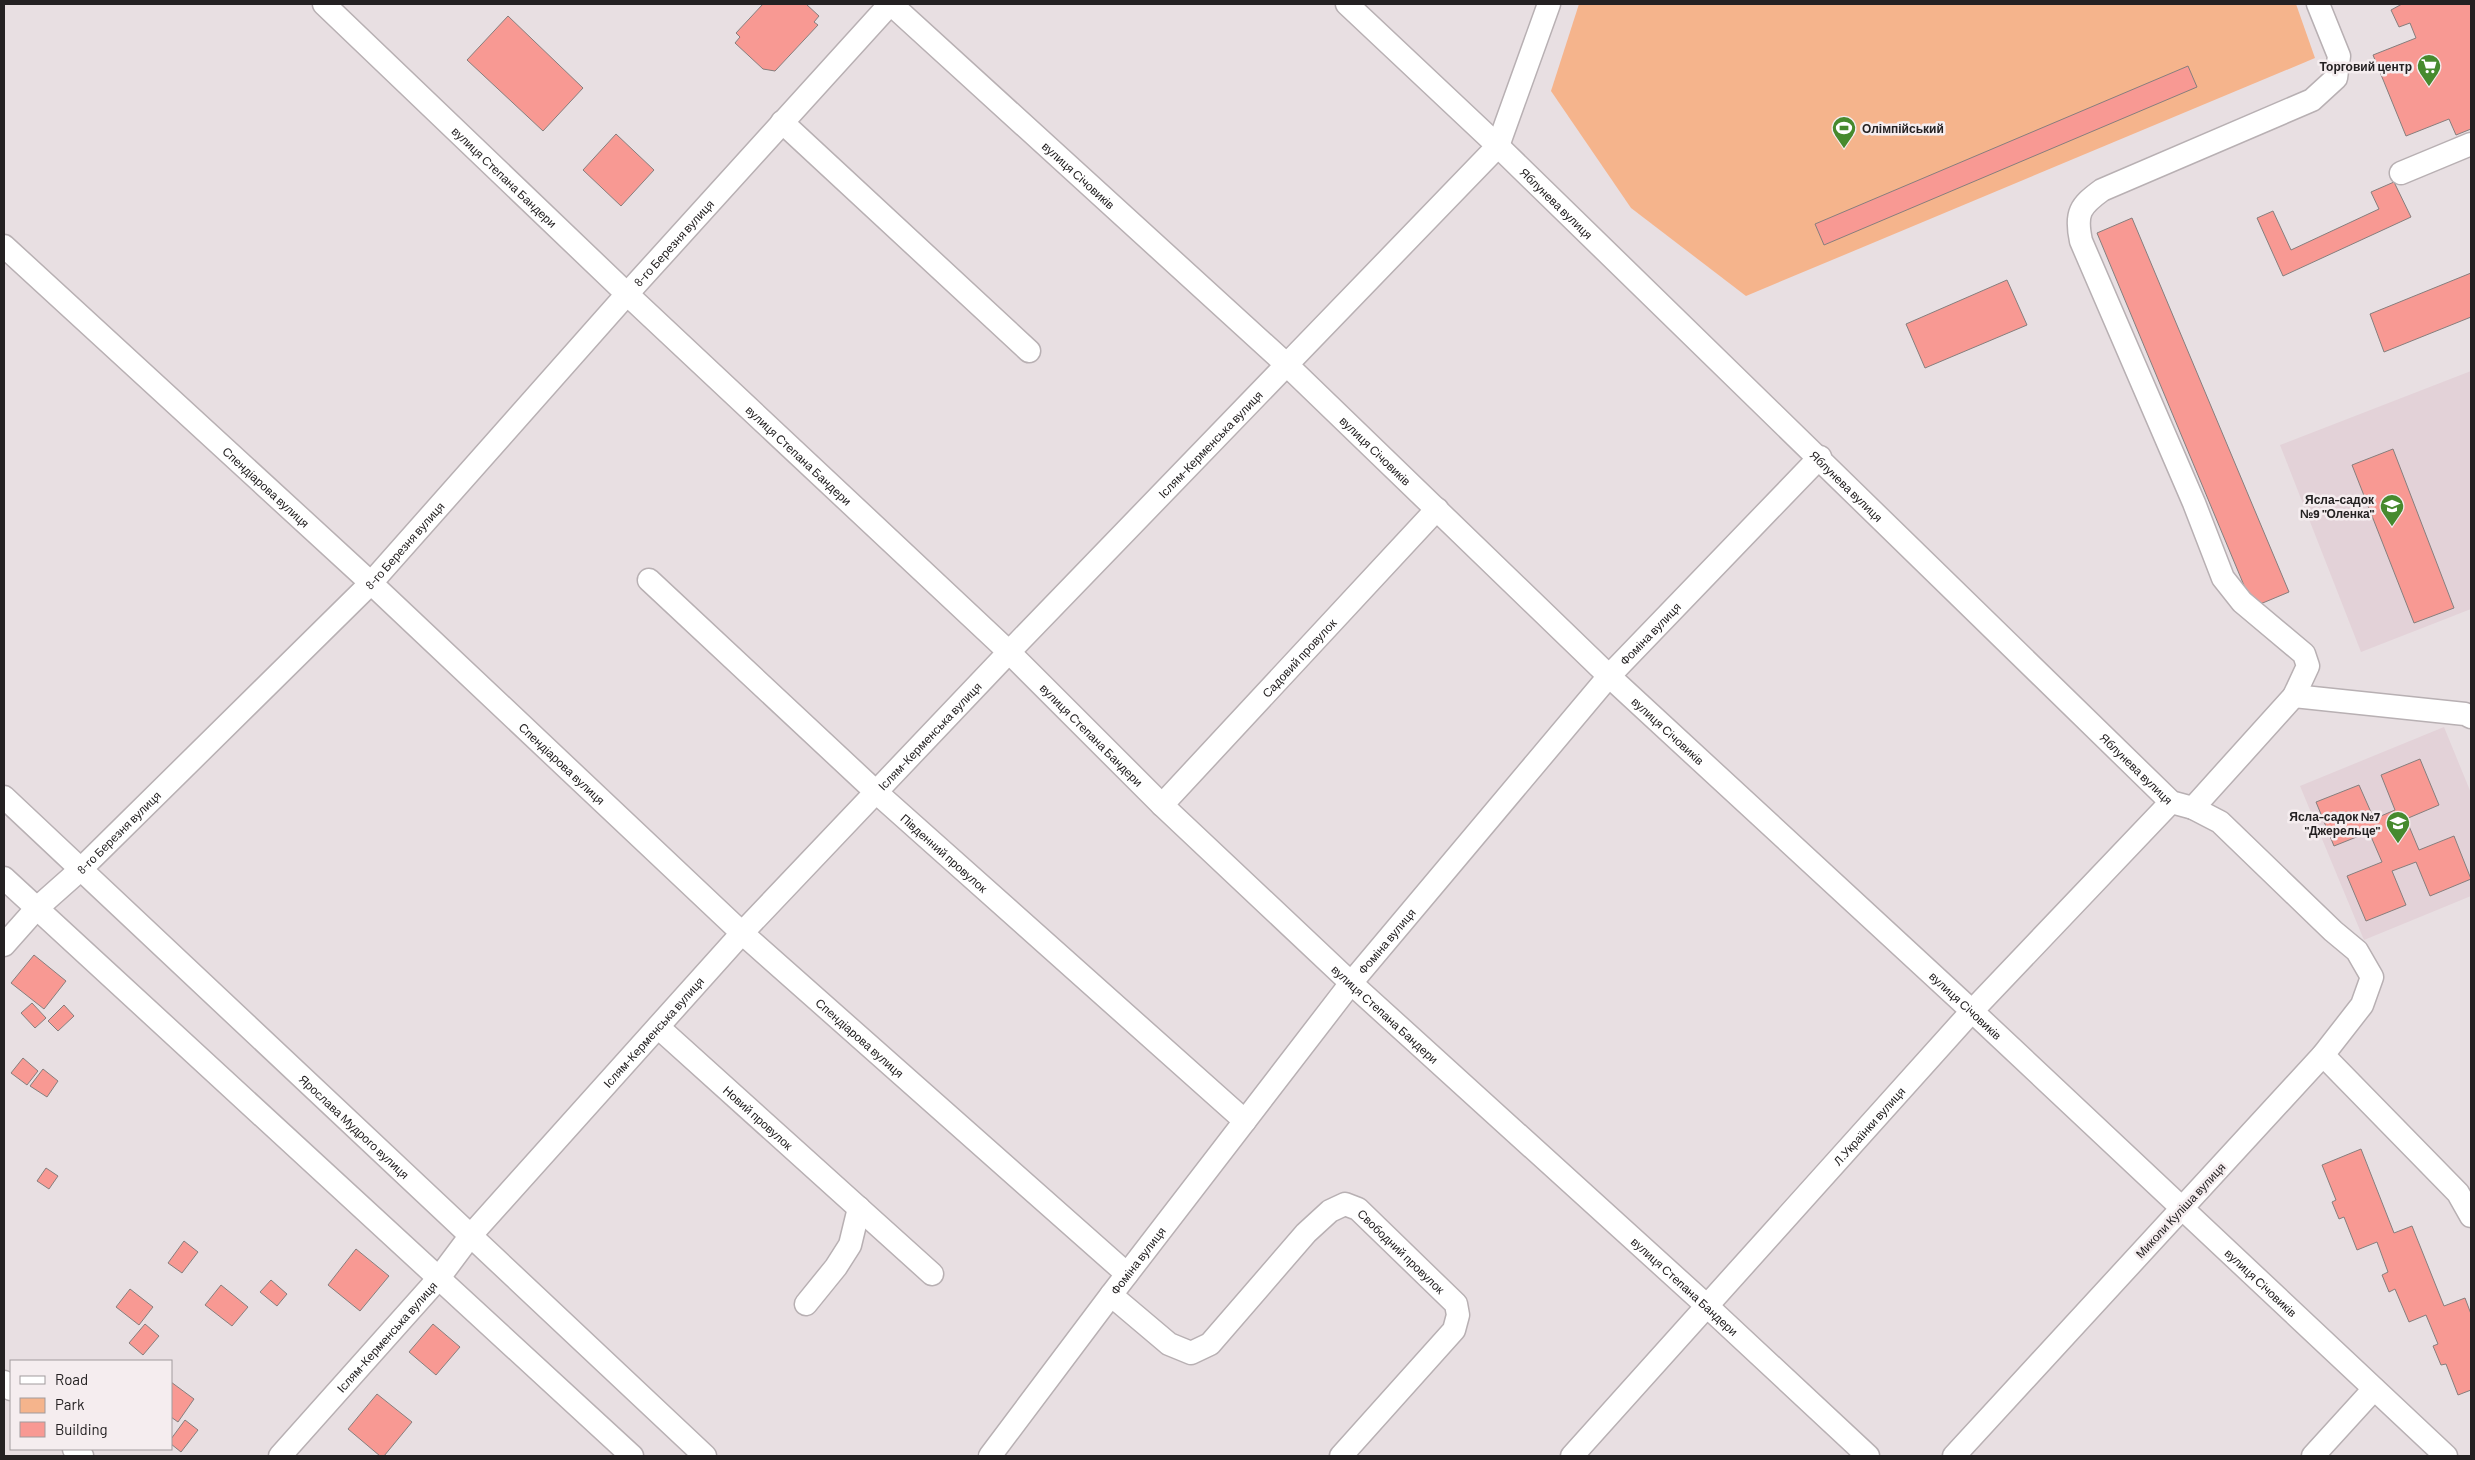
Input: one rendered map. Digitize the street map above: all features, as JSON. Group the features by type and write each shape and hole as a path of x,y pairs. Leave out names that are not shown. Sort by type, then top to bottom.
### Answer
{"street":[{"name":"вулиця Степана Бандери","path":"324,4 627,294 1009,652 1162,806 1351,983 1707,1306 1868,1456"},
{"name":"8-го Березня вулиця","path":"4,945 36,909 80,870 372,583 627,294 890,4"},
{"name":"вулиця Січовиків","path":"890,4 1287,364 1609,676 1972,1011 2446,1456"},
{"name":"Яблунева вулиця","path":"1347,4 1498,146 1820,457 2171,802 2192,808 2220,822 2357,951"},
{"name":"Іслям-Керменська вулиця","path":"280,1456 438,1279 471,1235 742,933 1009,652 1498,146 1549,4"},
{"path":"2192,808 2294,696 2308,666 2304,654 2242,602 2223,578 2194,503 2081,241 2077,222 2084,203 2102,190 2312,100 2336,78 2338,56 2318,4"},
{"path":"782,122 1029,351"},
{"path":"2401,173 2471,144"},
{"name":"Спендіарова вулиця","path":"4,246 372,583 742,933 1127,1274"},
{"name":"Фоміна вулиця","path":"990,1456 1127,1274 1351,983 1609,676 1820,457"},
{"name":"Садовий провулок","path":"1162,806 1437,510"},
{"name":"Південний провулок","path":"649,580 876,792 1245,1121"},
{"path":"2294,696 2465,714 2471,717"},
{"name":"Ярослава Мудрого вулиця","path":"4,797 705,1456"},
{"name":"Л.Українки вулиця","path":"1572,1456 1972,1011 2171,802"},
{"path":"4,878 632,1456"},
{"name":"Миколи Куліша вулиця","path":"1954,1456 2324,1055 2362,1005 2372,977 2357,951"},
{"name":"Новий провулок","path":"658,1027 932,1274"},
{"path":"2324,1055 2458,1192 2471,1216"},
{"name":"Свободний провулок","path":"1111,1295 1169,1344 1191,1353 1210,1344 1306,1233 1330,1211 1345,1204 1358,1209 1441,1288 1456,1304 1458,1315 1454,1330 1341,1456"},
{"path":"806,1304 836,1267 850,1245 859,1208"},
{"path":"2313,1456 2374,1389"}],"shaded area":[{"name":"Ясла-садок №9 \"Оленка\"","path":"2471,371 2471,609 2361,652 2280,445"},
{"name":"Ясла-садок №7 \"Джерельце\"","path":"2444,727 2471,793 2471,896 2364,940 2300,786"}],"green space":[{"name":"Олімпійський","path":"1579,4 2296,4 2315,58 1746,296 1631,208 1551,91"}],"building":[{"path":"763,4 806,4 819,16 814,22 818,25 775,71 763,69 735,43 740,37 736,33"},
{"name":"Торговий центр","path":"2402,4 2471,4 2471,129 2456,135 2449,119 2406,136 2373,55 2416,38 2410,23 2399,27 2391,10"},
{"path":"508,16 583,88 543,131 467,60"},
{"path":"2188,66 2197,87 1824,245 1815,224"},
{"path":"616,134 654,170 621,206 583,170"},
{"path":"2394,182 2411,217 2283,276 2257,218 2273,211 2291,250 2379,209 2371,192"},
{"path":"2132,218 2289,592 2253,607 2097,233"},
{"path":"2471,273 2471,317 2384,352 2370,314"},
{"path":"2007,280 2027,325 1925,368 1906,324"},
{"path":"2393,449 2454,608 2414,623 2352,465"},
{"path":"2420,759 2439,805 2406,819 2419,850 2454,836 2471,879 2430,896 2416,862 2392,871 2406,905 2366,921 2347,876 2382,862 2369,832 2334,846 2316,802 2359,785 2374,819 2395,810 2381,775"},
{"path":"34,955 66,981 44,1009 11,983"},
{"path":"32,1003 46,1018 35,1028 21,1013"},
{"path":"64,1005 74,1016 58,1031 48,1021"},
{"path":"23,1058 38,1071 27,1085 11,1073"},
{"path":"43,1069 58,1081 47,1097 30,1086"},
{"path":"2361,1149 2394,1233 2412,1226 2444,1306 2465,1298 2471,1314 2471,1390 2458,1395 2446,1364 2441,1365 2433,1346 2438,1344 2426,1315 2409,1322 2395,1289 2389,1292 2382,1275 2388,1272 2377,1242 2357,1250 2344,1217 2339,1219 2332,1202 2336,1200 2322,1165"},
{"path":"46,1168 58,1176 49,1189 37,1181"},
{"path":"184,1241 198,1252 182,1273 168,1263"},
{"path":"356,1249 389,1276 360,1311 328,1285"},
{"path":"271,1280 287,1294 277,1306 260,1292"},
{"path":"221,1285 248,1307 232,1326 205,1305"},
{"path":"130,1289 153,1307 139,1325 116,1307"},
{"path":"145,1324 159,1336 143,1355 129,1343"},
{"path":"433,1324 460,1347 436,1375 409,1352"},
{"path":"172,1383 194,1399 178,1422 172,1418"},
{"path":"377,1394 412,1422 384,1456 380,1456 348,1429"},
{"path":"185,1420 198,1430 181,1452 172,1445 172,1438"}],"place":[{"name":"Торговий центр","path":"2429,87"},
{"name":"Олімпійський","path":"1844,149"},
{"name":"Ясла-садок №9 \"Оленка\"","path":"2392,527"},
{"name":"Ясла-садок №7 \"Джерельце\"","path":"2398,844"}]}
